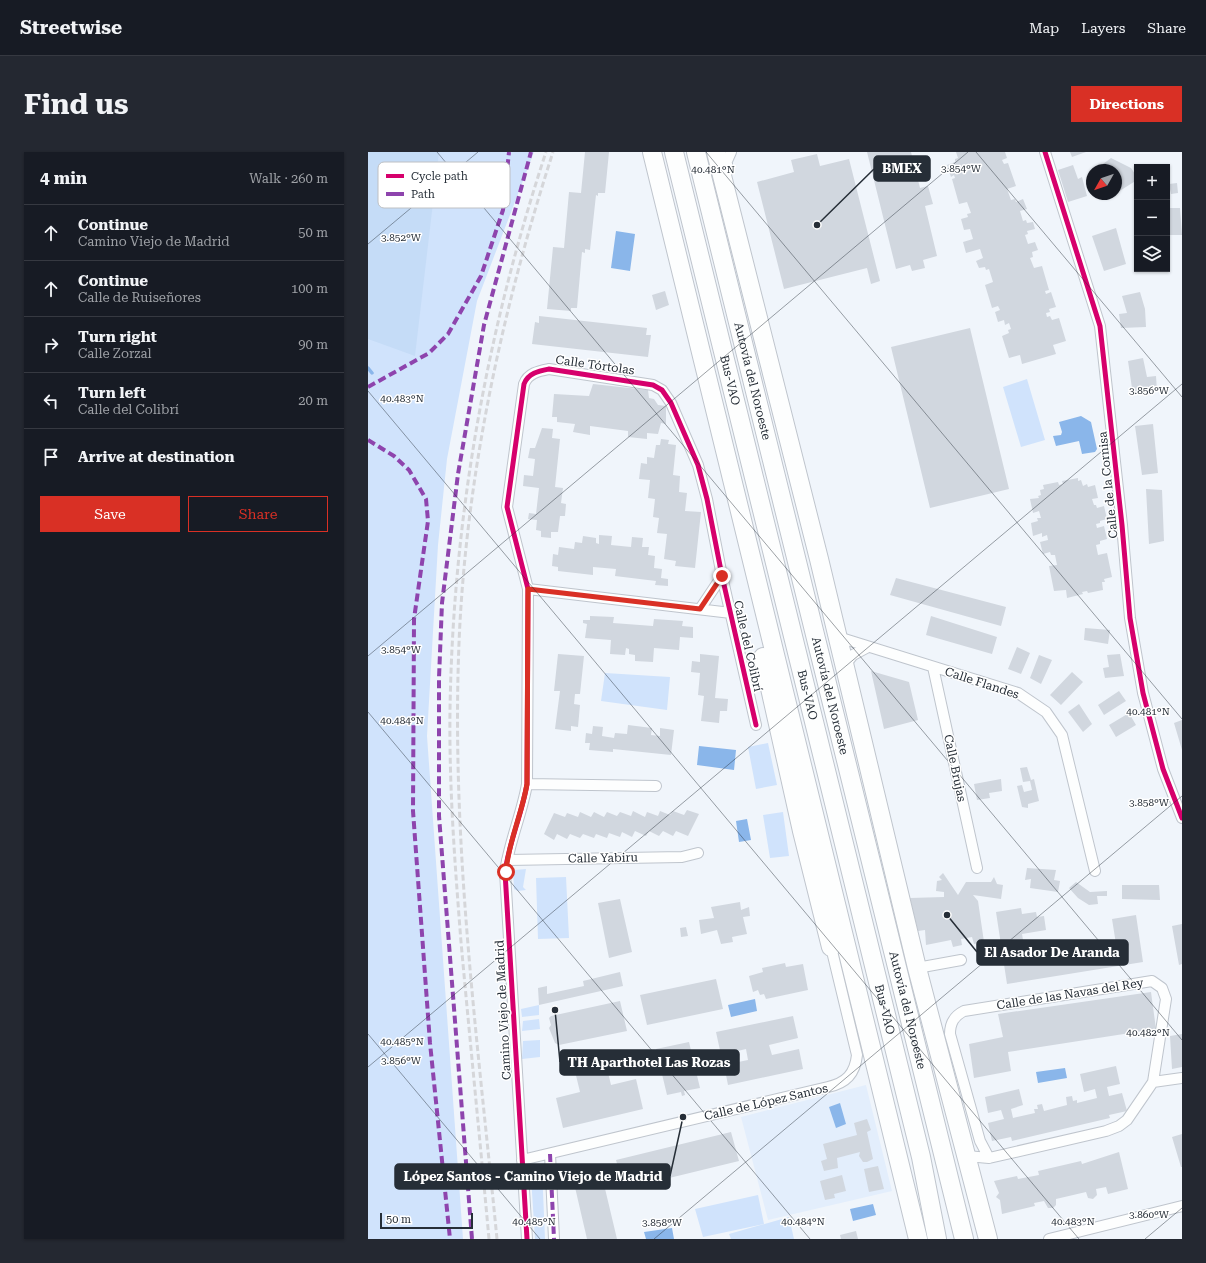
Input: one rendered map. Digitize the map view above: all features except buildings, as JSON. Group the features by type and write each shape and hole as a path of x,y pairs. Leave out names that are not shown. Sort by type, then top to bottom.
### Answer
{"highway":[{"path":"652,152 918,1239"},
{"name":"Bus-VAO","path":"674,152 921,1157 937,1239"},
{"name":"Autovía del Noroeste","path":"696,152 964,1239"},
{"path":"716,152 845,665 916,968 988,1239"},
{"path":"736,497 730,512 799,816 831,947"},
{"path":"921,1157 945,1239"}],"street":[{"path":"731,152 726,166 756,307"},
{"name":"Calle de la Cornisa","path":"1045,152 1100,326 1122,525 1130,618 1143,693 1161,762 1182,818"},
{"name":"Calle Tórtolas","path":"526,379 535,372 549,369 635,381 652,385 662,390"},
{"name":"Camino Viejo de Madrid","path":"526,379 507,507 528,589 527,784 525,798 507,860 506,895 527,1239"},
{"name":"Calle del Colibrí","path":"662,390 671,403 698,465 707,499 722,576 756,725"},
{"path":"700,609 722,576"},
{"path":"528,589 731,613"},
{"name":"Calle Flandes","path":"838,637 1018,693 1046,712 1062,735 1095,871"},
{"path":"845,665 853,655 868,647"},
{"name":"Calle Brujas","path":"934,667 977,868"},
{"path":"527,784 656,786"},
{"name":"Calle Yabiru","path":"507,860 682,857 698,853"},
{"name":"Calle de López Santos","path":"522,1160 837,1085 845,1081 854,1070 857,1055 831,947"},
{"path":"916,968 960,960"},
{"name":"Calle de las Navas del Rey","path":"989,1158 980,1141 950,1034 950,1026 954,1018 964,1011 1152,981 1162,988 1166,999 1153,1082"},
{"path":"967,1156 989,1158 1106,1131 1119,1126 1127,1120 1153,1082 1182,1078"},
{"path":"550,1154 554,1239"},
{"path":"1049,1239 1182,1206"}],"shaded area":[{"path":"368,152 534,152 477,301 447,459 438,545 427,736 463,1239 368,1239"},
{"path":"368,152 439,152 438,162 378,162 378,208 432,208 415,356 368,339"},
{"path":"1027,379 1045,440 1021,447 1003,387"},
{"path":"605,673 670,677 667,710 601,701"},
{"path":"768,743 777,785 756,789 748,747"},
{"path":"783,812 789,856 770,858 763,815"},
{"path":"526,869 523,887 526,890 518,891 514,889 513,872 515,870"},
{"path":"566,877 569,938 538,939 536,878"},
{"path":"539,1005 539,1015 522,1017 521,1009"},
{"path":"539,1019 540,1029 522,1031 523,1021"},
{"path":"540,1040 540,1057 522,1059 523,1041"},
{"path":"866,1085 892,1191 768,1220 741,1117"},
{"path":"542,1168 545,1239 535,1239 531,1177 533,1173"},
{"path":"758,1195 764,1224 703,1237 695,1209"},
{"path":"789,1217 794,1239 731,1239 729,1234"}],"water":[{"path":"616,231 635,234 630,271 611,268"},
{"path":"1081,416 1091,422 1097,449 1095,452 1082,454 1079,441 1056,446 1053,436 1061,435 1062,432 1059,422"},
{"path":"699,746 736,750 734,770 697,765"},
{"path":"747,819 751,840 739,842 736,821"},
{"path":"755,999 757,1011 731,1017 728,1005"},
{"path":"1065,1068 1067,1078 1038,1083 1036,1072"},
{"path":"840,1103 846,1124 836,1128 829,1107"},
{"path":"873,1204 876,1215 853,1221 850,1209"},
{"path":"672,1228 674,1239 646,1239 644,1232"}],"waterway":[{"path":"368,368 372,373"}],"railway":[{"path":"489,1239 461,942 451,797 450,710 453,639 458,568 466,497 490,358 506,289 546,152"},
{"path":"497,1239 474,1008 462,854 458,776 460,622 471,502 480,443 504,325 535,209 553,152"}],"marked path":[{"path":"508,162 509,152"},
{"path":"472,1239 439,816 439,678 442,603 458,474 484,325 531,152"},
{"path":"368,387 429,353 448,334 481,276 503,208"},
{"path":"368,440 394,456 409,470 426,499 428,521 414,619 413,811 430,1043 450,1239"},
{"path":"550,1154 554,1239"}],"cycle path":[{"path":"1045,152 1100,326 1122,525 1130,618 1143,693 1163,769 1182,818"},
{"path":"527,1239 505,872 509,850 527,784 528,589 507,507 524,384 531,375 549,369 653,385 662,390 671,403 698,465 707,499 722,576 756,725"}],"place":[{"name":"BMEX","path":"817,225"},
{"name":"El Asador De Aranda","path":"947,915"},
{"name":"TH Aparthotel Las Rozas","path":"555,1010"},
{"name":"López Santos - Camino Viejo de Madrid","path":"683,1117"}],"route":[{"path":"506,872 510,845 525,798 527,784 528,589 700,609 722,576"}]}
